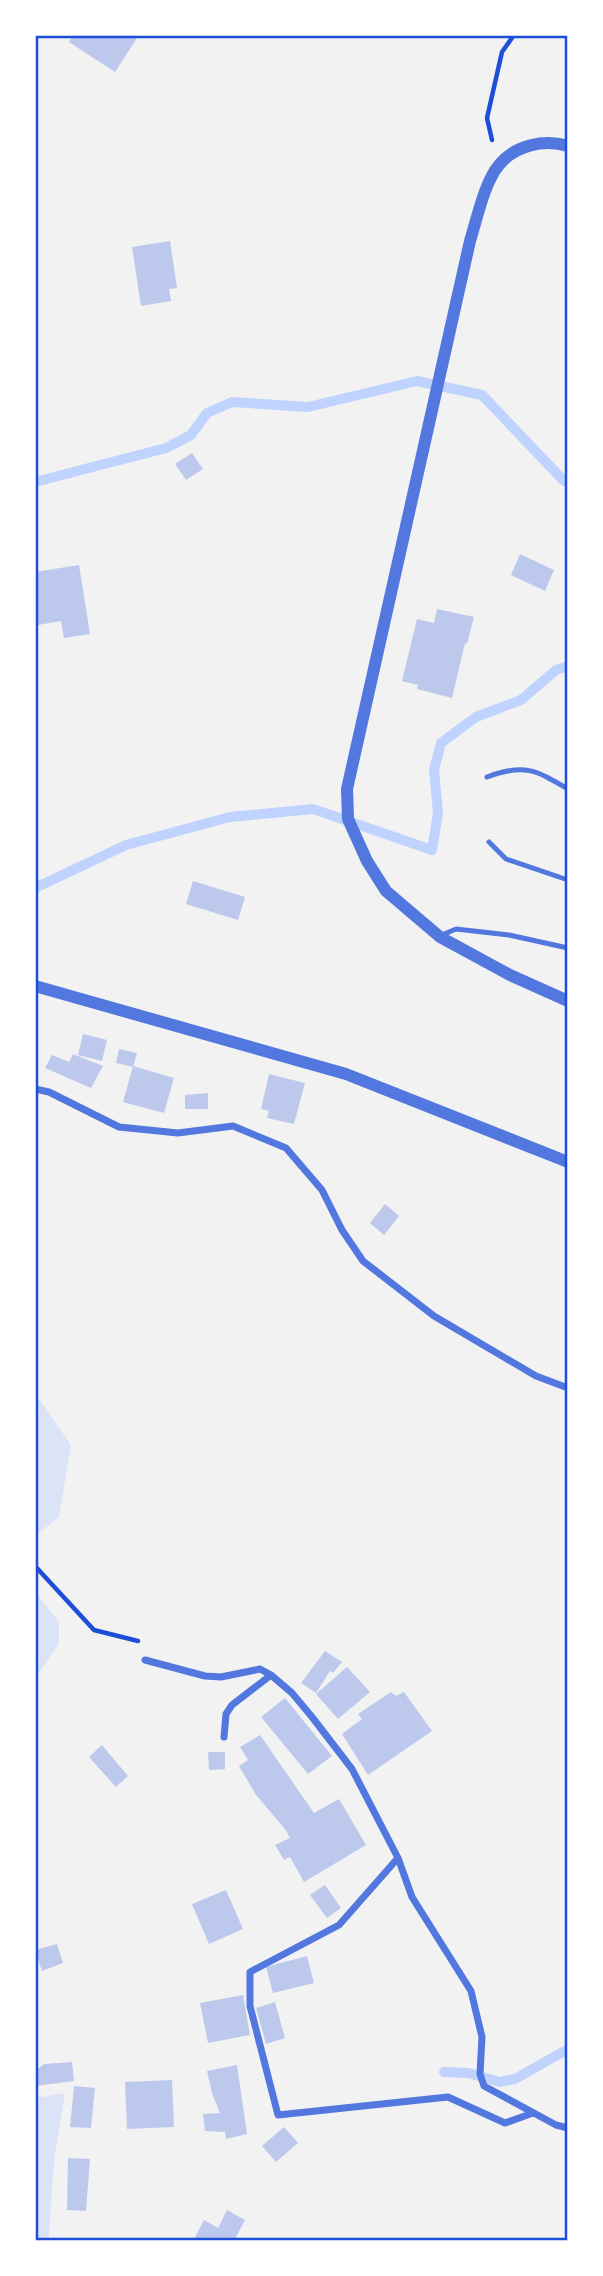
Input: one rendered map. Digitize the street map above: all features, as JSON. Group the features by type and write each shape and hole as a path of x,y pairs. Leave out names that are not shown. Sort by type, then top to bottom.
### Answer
{"street":[{"path":"568,146 557,143 536,144 515,151 498,165 486,192 470,241 347,789 348,819 367,861 386,891 440,937 510,975 568,1001"},
{"path":"35,986 346,1074 568,1162"},
{"path":"35,1089 49,1092 119,1127 178,1133 233,1126 286,1148 321,1190 342,1230 363,1261 434,1316 536,1376 568,1388"},
{"path":"145,1660 205,1676 221,1677 260,1669 292,1693 352,1769 398,1858 412,1897 471,1991 482,2037 480,2074 484,2086 533,2113 568,2128"},
{"path":"223,1737 226,1714 232,1704 271,1675"},
{"path":"398,1858 340,1925 250,1972 250,2006 278,2115 448,2097 505,2123 533,2113"}],"lane":[{"path":"487,777 501,771 539,771 568,789"},
{"path":"489,842 506,859 568,880"},
{"path":"440,937 456,929 568,948"}],"path":[{"path":"498,165 487,118 502,52 514,35"},
{"path":"35,1566 94,1630 143,1642"}],"shaded area":[{"path":"35,1393 71,1445 59,1517 35,1536"},
{"path":"35,1592 59,1622 59,1643 35,1679"},
{"path":"65,2093 54,2162 50,2241 35,2241 35,2098"}],"building":[{"path":"73,35 139,35 115,72 69,42"},
{"path":"170,241 177,288 169,289 171,301 141,306 132,247"},
{"path":"192,453 203,469 186,480 175,464"},
{"path":"520,554 554,570 545,591 511,575"},
{"path":"79,565 90,634 64,638 61,621 38,625 35,572"},
{"path":"437,609 474,617 452,698 417,689 418,685 402,681 417,619 434,623"},
{"path":"193,881 245,897 238,920 186,904"},
{"path":"83,1034 107,1040 102,1061 78,1055"},
{"path":"119,1049 137,1053 133,1067 116,1063"},
{"path":"73,1054 103,1066 91,1088 45,1068 52,1055 69,1062"},
{"path":"133,1066 174,1078 164,1113 123,1102"},
{"path":"269,1074 305,1083 294,1124 267,1118 269,1111 261,1109"},
{"path":"208,1093 208,1109 185,1109 185,1095"},
{"path":"385,1204 399,1216 384,1235 370,1223"},
{"path":"325,1651 342,1662 333,1673 330,1671 316,1693 301,1683"},
{"path":"347,1667 370,1692 338,1719 316,1694"},
{"path":"391,1692 396,1696 404,1692 432,1731 368,1775 342,1734 362,1719 358,1714"},
{"path":"285,1698 332,1756 308,1774 261,1717"},
{"path":"260,1735 314,1813 339,1799 366,1845 304,1882 290,1857 284,1860 275,1845 290,1838 285,1829 256,1795 239,1766 248,1760 240,1747"},
{"path":"102,1745 128,1776 116,1787 89,1757"},
{"path":"208,1752 225,1752 225,1769 209,1770"},
{"path":"325,1885 341,1908 327,1918 310,1895"},
{"path":"226,1890 243,1929 209,1944 192,1904"},
{"path":"57,1944 63,1963 42,1971 35,1950"},
{"path":"307,1956 314,1983 273,1993 266,1967"},
{"path":"243,1995 250,2035 208,2043 200,2003"},
{"path":"275,2002 285,2038 266,2044 256,2008"},
{"path":"72,2062 74,2081 35,2086 35,2071 44,2064"},
{"path":"237,2065 247,2134 226,2139 225,2132 205,2131 203,2114 220,2113 207,2071"},
{"path":"172,2080 174,2127 127,2129 125,2082"},
{"path":"74,2086 95,2088 91,2128 70,2127"},
{"path":"284,2127 298,2143 276,2162 262,2146"},
{"path":"68,2158 90,2159 86,2211 67,2210"},
{"path":"227,2210 245,2220 236,2237 243,2241 193,2241 204,2220 218,2228"}],"waterway":[{"path":"35,482 166,448 191,435 207,413 232,402 308,407 417,381 482,395 564,481 568,482"},
{"path":"35,888 126,845 230,817 313,809 432,850 438,813 434,770 441,743 476,717 521,700 556,670 568,666"},
{"path":"444,2072 468,2073 500,2082 515,2079 568,2049"}]}
